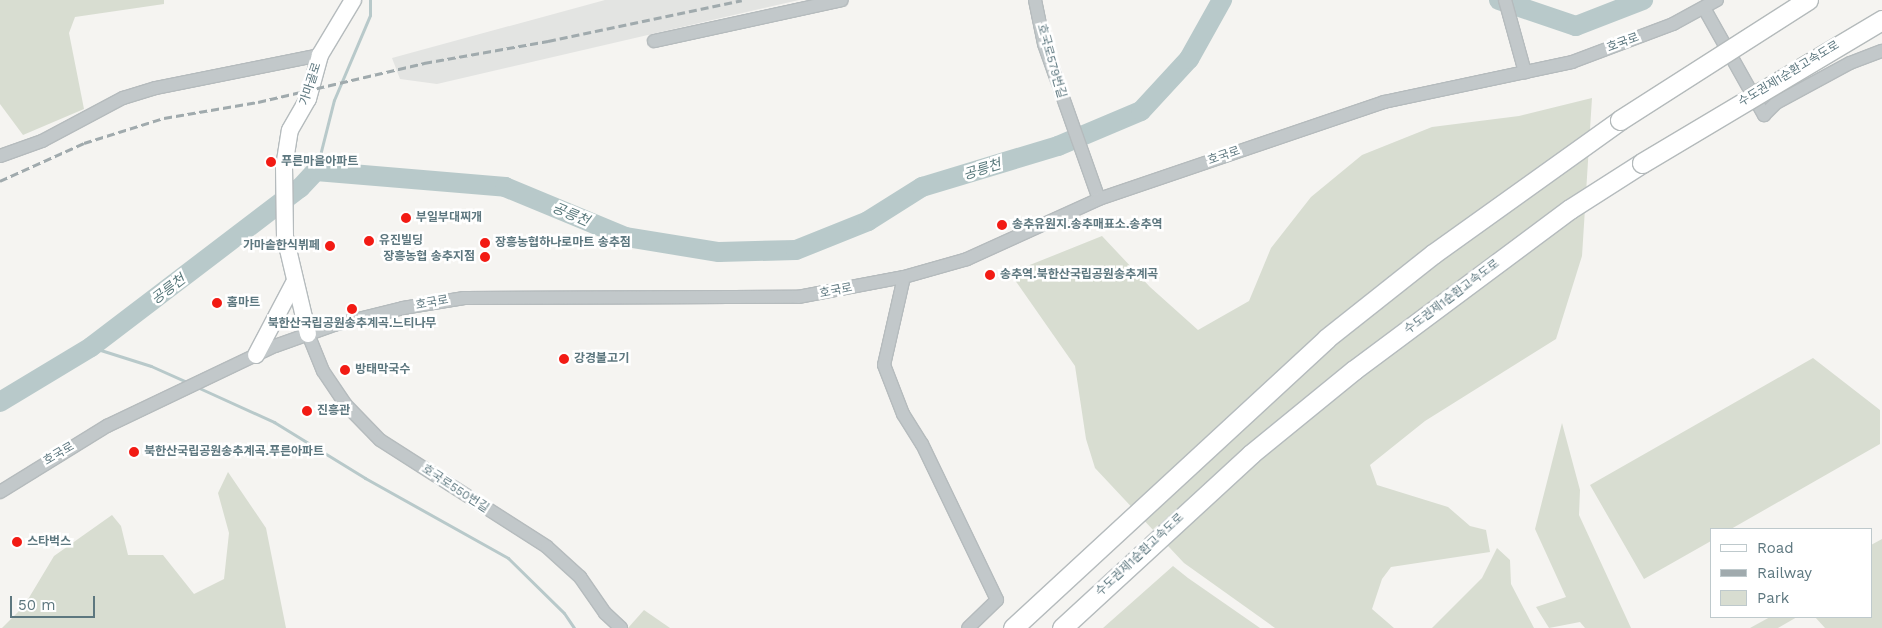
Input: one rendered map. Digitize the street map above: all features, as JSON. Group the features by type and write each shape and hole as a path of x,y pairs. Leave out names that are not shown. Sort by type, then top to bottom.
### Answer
{"highway":[{"path":"1013,628 1327,338 1433,254 1620,120 1808,0"},
{"name":"수도권제1순환고속도로","path":"1062,628 1251,454 1354,370 1570,208 1882,20"}],"main road":[{"name":"가마골로","path":"294,284 285,237 284,167 290,130 308,99 320,55 351,1"},
{"path":"294,284 308,334"},
{"path":"256,355 294,284"}],"street":[{"path":"654,41 842,0"},
{"name":"호국로579번길","path":"1035,0 1044,44 1069,121 1099,199"},
{"path":"1506,0 1525,72"},
{"name":"호국로","path":"0,492 107,426 210,376 308,334 403,308 464,298 798,297 904,276 967,259 1099,199 1384,102 1572,62 1673,24 1717,0"},
{"path":"1704,8 1764,116 1776,103 1850,63 1882,51"},
{"path":"0,156 42,141 123,98 156,88 320,55"},
{"path":"904,276 884,364 903,414 922,444 997,600 968,628"},
{"name":"호국로550번길","path":"308,334 323,372 346,404 380,440 547,547 580,577 605,613 621,628"}],"shaded area":[{"path":"605,0 799,0 437,84 400,79 392,58"}],"green space":[{"path":"0,0 164,0 164,4 75,17 69,33 84,109 23,135 0,104"},
{"path":"1592,98 1582,256 1556,339 1425,421 1370,465 1377,485 1448,507 1470,526 1486,530 1490,552 1391,567 1382,579 1372,609 1394,628 1275,628 1184,563 1095,468 1086,439 1075,366 1010,273 1102,236 1150,287 1198,330 1249,301 1271,248 1311,197 1362,155 1432,127 1519,116"},
{"path":"1813,358 1880,410 1880,444 1733,528 1710,528 1710,542 1644,579 1590,485"},
{"path":"1562,423 1580,490 1579,515 1631,628 1585,628 1580,622 1549,628 1536,607 1566,597 1535,529"},
{"path":"228,472 266,528 286,628 2,628 24,606 54,556 112,515 121,526 128,555 163,555 194,594 224,579 229,533 218,493"},
{"path":"1882,539 1882,628 1825,628 1816,618 1872,618 1872,544"},
{"path":"1497,548 1510,560 1511,584 1534,628 1432,628 1482,578"},
{"path":"1173,566 1188,578 1260,628 1103,628"},
{"path":"644,610 670,628 628,628"},
{"path":"1768,618 1795,618 1778,628 1750,628"}],"waterway":[{"path":"316,171 334,100 370,15 370,0"},
{"name":"공릉천","path":"0,402 91,347 300,188 316,171 505,187 626,237 719,252 796,250 868,221 922,187 1058,146 1141,111 1189,59 1222,0"},
{"name":"공릉천","path":"1499,0 1576,26 1643,0"},
{"path":"91,347 151,366 189,383"},
{"path":"197,387 274,422 365,478 508,558 564,613 574,628"}],"railway":[{"path":"0,181 84,143 164,118 258,102 424,63 548,41 742,0"}],"place":[{"name":"푸른마을아파트","path":"271,162"},
{"name":"부일부대찌개","path":"406,218"},
{"name":"송추유원지.송추매표소.송추역","path":"1002,225"},
{"name":"유진빌딩","path":"369,241"},
{"name":"장흥농협하나로마트 송추점","path":"485,243"},
{"name":"가마솥한식뷔페","path":"330,246"},
{"name":"장흥농협 송추지점","path":"485,257"},
{"name":"송추역.북한산국립공원송추계곡","path":"990,275"},
{"name":"홈마트","path":"217,303"},
{"name":"북한산국립공원송추계곡.느티나무","path":"352,309"},
{"name":"강경불고기","path":"564,359"},
{"name":"방태막국수","path":"345,370"},
{"name":"진흥관","path":"307,411"},
{"name":"북한산국립공원송추계곡.푸른아파트","path":"134,452"},
{"name":"스타벅스","path":"17,542"}]}
